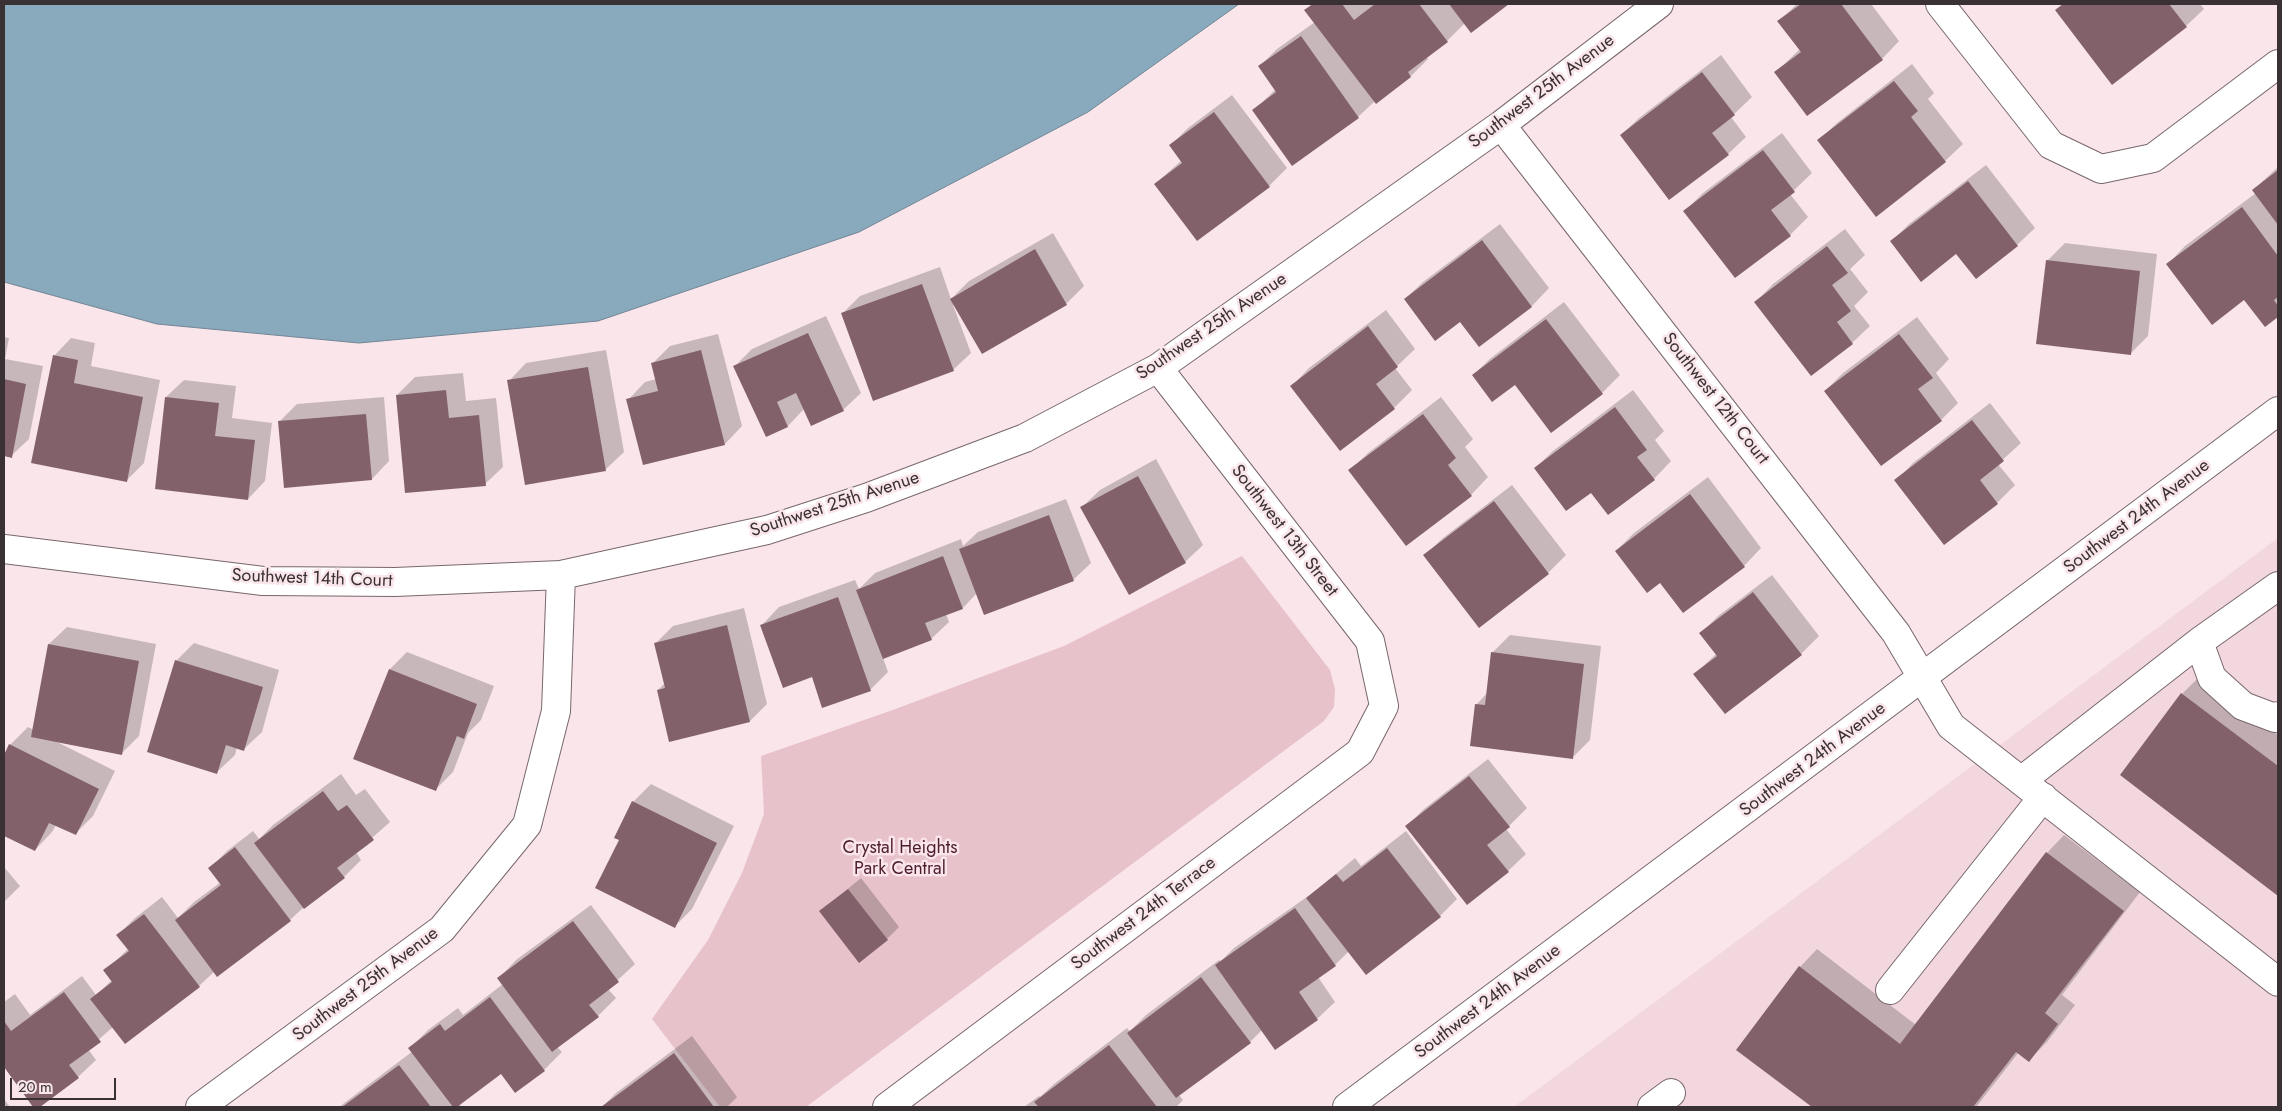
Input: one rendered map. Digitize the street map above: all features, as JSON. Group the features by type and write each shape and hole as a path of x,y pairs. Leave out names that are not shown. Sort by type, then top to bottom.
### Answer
{"street":[{"name":"Southwest 25th Avenue","path":"200,1107 442,930 527,825 556,711 562,575 767,530 866,498 1025,438 1158,368 1501,125 1659,4"},
{"path":"1940,4 2051,145 2101,169 2153,158 2278,64"},
{"name":"Southwest 12th Court","path":"1501,125 1896,633 1951,726 2278,982"},
{"name":"Southwest 13th Street","path":"1158,368 1370,641 1384,706"},
{"name":"Southwest 24th Avenue","path":"1347,1107 2278,412"},
{"name":"Southwest 14th Court","path":"4,549 263,581 395,582 562,575"},
{"path":"2021,781 2199,642 2278,586"},
{"path":"2199,642 2212,678 2243,706 2277,718"},
{"name":"Southwest 24th Terrace","path":"887,1107 1360,752 1384,706"},
{"path":"1890,990 2043,797"}],"shaded area":[{"path":"2278,538 2278,1107 1514,1107"}],"green space":[{"name":"Crystal Heights Park Central","path":"1242,556 1330,670 1335,689 1334,707 1324,721 806,1107 720,1107 652,1019 708,940 742,873 764,814 761,756 890,711 1064,646"}],"water":[{"path":"4,4 1239,4 1088,112 859,232 598,321 359,343 157,324 4,282"}],"building":[{"path":"1313,4 1342,4 1354,20 1375,4 1419,4 1448,42 1408,72 1411,77 1376,104 1304,10"},
{"path":"1449,4 1509,4 1471,33"},
{"path":"1801,4 1841,4 1883,60 1807,116 1774,72 1801,52 1777,21"},
{"path":"2063,4 2169,4 2187,27 2112,85 2055,10"},
{"path":"1301,36 1359,118 1292,166 1252,110 1276,92 1258,66"},
{"path":"1702,72 1735,115 1712,133 1729,155 1669,200 1620,135"},
{"path":"1894,81 1918,111 1911,117 1946,162 1876,217 1817,140"},
{"path":"1214,112 1270,187 1197,241 1154,184 1182,163 1169,145"},
{"path":"1763,150 1795,192 1771,210 1791,236 1735,278 1683,211"},
{"path":"2278,170 2278,225 2252,190"},
{"path":"1968,181 2018,246 1976,279 1956,254 1921,282 1890,241"},
{"path":"2242,207 2278,256 2278,297 2274,300 2278,306 2278,317 2265,327 2244,300 2212,325 2166,264"},
{"path":"1482,240 1532,307 1479,347 1460,322 1435,341 1404,299"},
{"path":"1827,246 1848,273 1832,285 1851,311 1837,322 1853,344 1811,376 1754,302"},
{"path":"1035,249 1067,305 982,354 950,299"},
{"path":"2046,260 2140,271 2131,355 2036,344"},
{"path":"922,284 954,371 873,401 841,313"},
{"path":"1546,319 1603,394 1551,433 1515,385 1492,402 1472,375"},
{"path":"1368,326 1398,367 1376,384 1395,409 1340,451 1290,386"},
{"path":"808,333 844,411 811,426 796,393 777,402 788,427 766,437 733,366"},
{"path":"1899,334 1933,378 1918,389 1942,421 1881,466 1824,391"},
{"path":"701,350 725,445 643,465 626,399 658,391 651,363"},
{"path":"53,355 78,360 74,383 143,397 127,482 31,463"},
{"path":"588,367 606,471 525,485 507,380"},
{"path":"4,379 26,384 12,458 4,456"},
{"path":"446,390 449,418 479,415 486,486 405,493 396,395"},
{"path":"165,397 219,403 215,436 255,440 248,500 155,489"},
{"path":"1615,407 1647,450 1637,457 1655,480 1608,515 1591,493 1566,511 1534,468"},
{"path":"366,414 372,480 284,488 278,421"},
{"path":"1423,414 1456,458 1448,465 1472,496 1406,546 1348,470"},
{"path":"1972,420 2004,461 1980,480 1998,504 1944,545 1894,480"},
{"path":"1138,476 1186,563 1129,595 1080,507"},
{"path":"1690,494 1745,567 1683,613 1660,583 1647,593 1615,551"},
{"path":"1494,501 1549,574 1479,628 1423,555"},
{"path":"1049,515 1074,581 984,615 959,549"},
{"path":"943,556 963,609 925,623 932,640 883,659 856,590"},
{"path":"1753,592 1802,655 1725,714 1693,674 1717,656 1699,633"},
{"path":"838,597 871,691 822,708 812,677 783,688 760,625"},
{"path":"727,625 750,722 669,742 657,690 665,688 654,643"},
{"path":"48,644 139,661 122,755 31,737"},
{"path":"1491,652 1584,664 1573,759 1470,746 1475,704 1485,705"},
{"path":"175,660 263,687 244,751 226,745 217,774 147,752"},
{"path":"389,669 477,704 464,739 457,736 436,791 353,759"},
{"path":"2181,693 2278,766 2278,896 2120,775"},
{"path":"9,744 99,789 76,835 49,823 35,851 4,836 4,755"},
{"path":"1469,776 1510,827 1487,845 1509,872 1467,905 1405,826"},
{"path":"323,791 338,811 347,805 374,840 337,868 345,878 304,909 254,843"},
{"path":"632,801 717,843 675,928 595,888 619,840 614,838"},
{"path":"235,847 291,921 217,977 175,920 221,885 208,868"},
{"path":"1387,848 1441,917 1366,975 1306,898 1336,874 1343,882"},
{"path":"2046,852 2124,911 2045,1013 2058,1024 2029,1062 2016,1052 1973,1107 1812,1107 1736,1050 1799,966 1900,1044"},
{"path":"848,889 888,940 859,963 819,911"},
{"path":"1295,908 1336,966 1299,992 1318,1020 1275,1050 1215,965"},
{"path":"144,914 200,987 125,1044 90,999 112,982 103,970 129,951 116,935"},
{"path":"573,921 619,982 589,1005 599,1017 552,1052 497,978"},
{"path":"1201,977 1251,1043 1176,1098 1127,1033"},
{"path":"64,992 101,1042 69,1065 79,1078 40,1107 33,1107 4,1067 4,1021 11,1031"},
{"path":"490,997 545,1071 515,1093 501,1074 457,1107 453,1107 408,1048 440,1024 445,1031"},
{"path":"1109,1045 1157,1107 1039,1107 1034,1102"},
{"path":"674,1053 714,1107 601,1107"},
{"path":"399,1065 431,1107 342,1107"}]}
